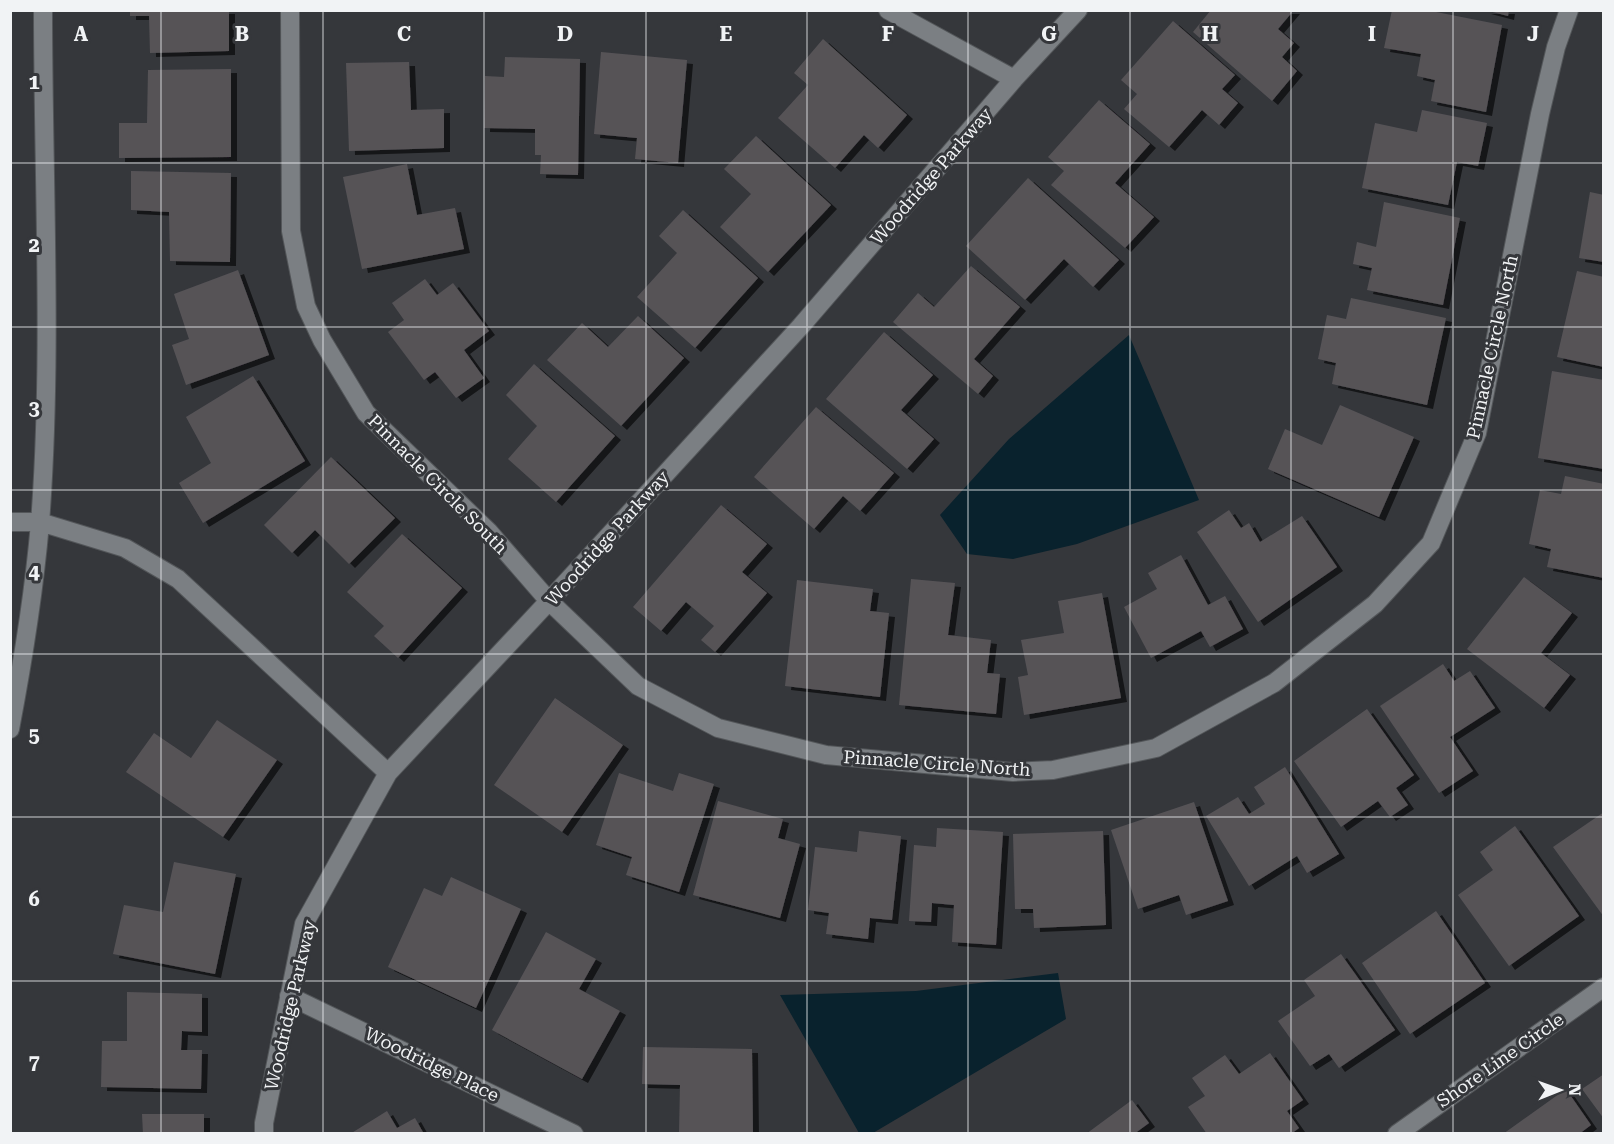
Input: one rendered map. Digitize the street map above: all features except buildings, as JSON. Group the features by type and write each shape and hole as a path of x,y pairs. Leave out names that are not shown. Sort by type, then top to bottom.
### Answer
{"street":[{"path":"10,729 30,622 40,522 45,303 43,10"},
{"name":"Pinnacle Circle South","path":"290,10 291,231 306,306 322,340 366,413 489,532 549,602"},
{"path":"888,10 1014,79"},
{"name":"Woodridge Parkway","path":"264,1134 264,1123 304,924 388,773 549,602 801,326 1014,79 1078,10"},
{"name":"Pinnacle Circle North","path":"549,602 638,686 718,728 826,755 1013,772 1053,770 1156,748 1275,683 1375,604 1431,543 1477,433 1540,114 1569,10"},
{"path":"10,522 40,522 125,548 178,579 388,773"},
{"name":"Shore Line Circle","path":"1397,1134 1604,987"},
{"name":"Woodridge Place","path":"289,996 574,1134"}],"water":[{"path":"1129,335 1199,500 1077,544 1013,559 967,554 940,515 1009,439"},
{"path":"1058,973 1066,1019 873,1133 859,1133 780,995 916,991"}]}
